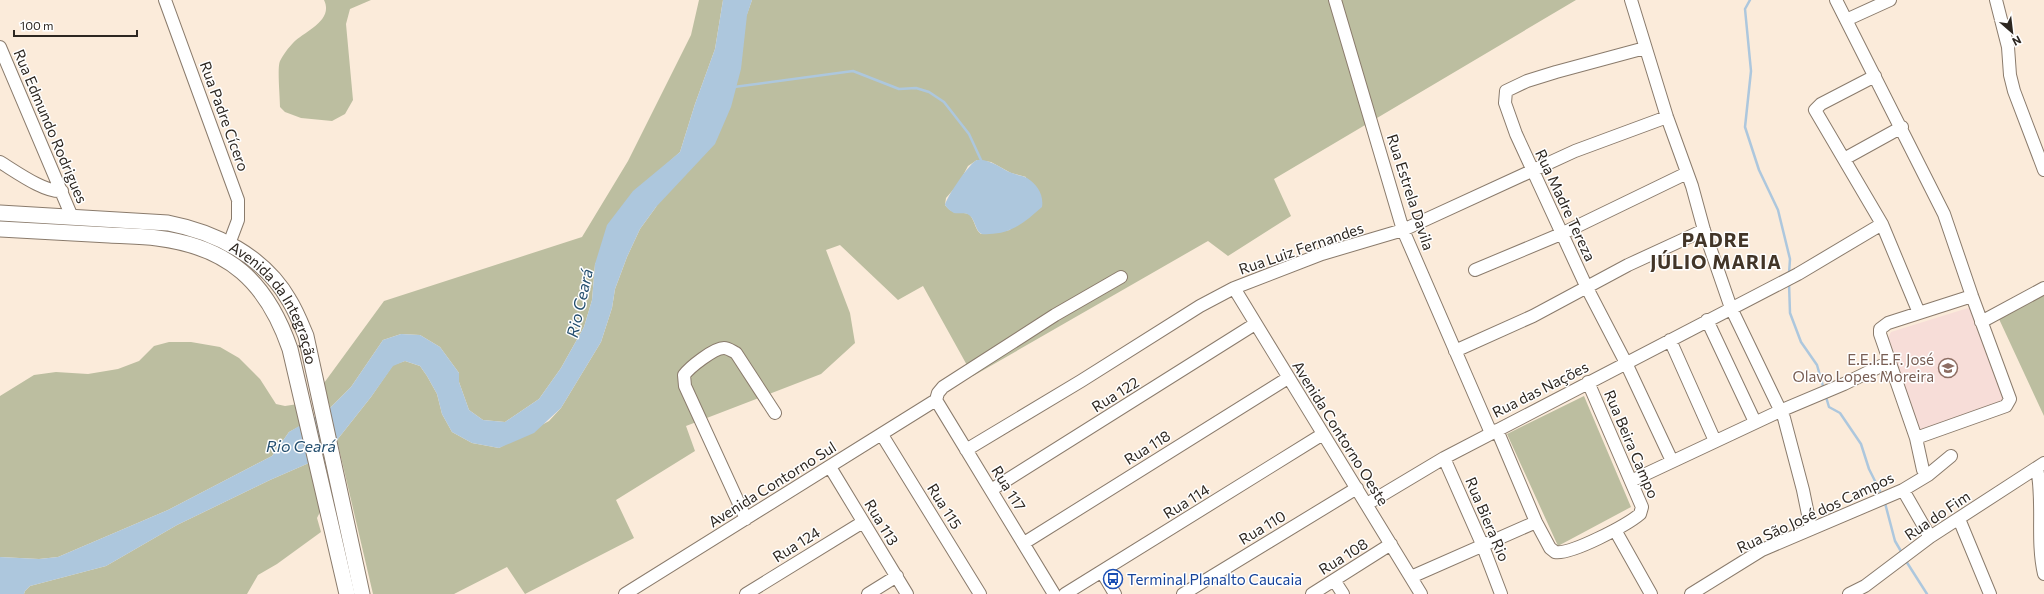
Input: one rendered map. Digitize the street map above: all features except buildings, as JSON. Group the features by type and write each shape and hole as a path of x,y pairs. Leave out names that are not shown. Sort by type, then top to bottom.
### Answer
{"main road":[{"name":"Avenida da Integração","path":"0,213 168,223 194,228 229,244 264,269 288,299 306,336 320,394 362,594"},
{"path":"104,219 104,235"},
{"name":"Avenida da Integração","path":"0,230 157,238 187,243 219,256 248,277 268,300 283,329 302,399 347,594"}],"street":[{"name":"Rua Padre Cícero","path":"165,0 236,194 238,220 229,244"},
{"name":"Rua Estrela Davila","path":"1335,0 1403,230 1455,351 1536,522 1554,552 1567,552 1615,530"},
{"path":"1632,0 1645,48 1667,117 1731,308 1780,411 1789,434 1811,529"},
{"path":"1836,0 1902,127 1948,223 1981,322 2010,399 2006,406 1916,438"},
{"path":"1846,20 1890,0"},
{"path":"1996,0 2008,47 2010,75 2014,91 2044,170"},
{"name":"Rua Edmundo Rodrigues","path":"0,47 72,217"},
{"name":"Rua Madre Tereza","path":"1645,48 1527,81 1506,91 1505,103 1511,122 1561,234 1626,363 1672,461"},
{"path":"1875,76 1821,104 1815,110 1882,224 1920,313"},
{"name":"Rua Luiz Fernandes","path":"966,450 1194,310 1234,288 1322,254 1403,230 1576,150 1667,117"},
{"path":"1844,159 1902,127"},
{"path":"0,162 46,189 56,192 62,191"},
{"path":"1475,270 1561,234 1687,173"},
{"name":"Rua das Nações","path":"1367,504 1444,458 1494,431 1798,274 1882,224"},
{"path":"1455,351 1532,316 1645,257 1704,230"},
{"path":"936,400 938,393 943,387 1055,315 1121,277"},
{"name":"Avenida Contorno Oeste","path":"1234,288 1288,378 1392,544 1421,594"},
{"path":"1981,322 2044,288"},
{"path":"1928,475 1924,470 1916,438 1889,362 1880,334 1880,329 1888,323 1972,296"},
{"path":"1707,320 1755,422"},
{"name":"Rua 122","path":"992,490 1255,324"},
{"path":"1670,340 1716,441"},
{"path":"746,519 685,386 684,375 688,370 716,350 723,348 731,350 736,353 775,413"},
{"path":"1631,481 1755,422 1844,384 1889,362"},
{"name":"Rua 118","path":"1024,543 1288,378"},
{"name":"Rua Beira Campo","path":"1588,382 1642,507 1642,511 1637,516 1615,530"},
{"name":"Avenida Contorno Sul","path":"625,594 936,400"},
{"name":"Rua 117","path":"936,400 1054,594"},
{"name":"Rua 115","path":"882,434 980,594"},
{"name":"Rua 114","path":"1065,594 1323,434"},
{"name":"Rua São José dos Campos","path":"1691,594 1762,550 1904,490 1928,475 1951,456"},
{"name":"Rua Biera Rio","path":"1444,458 1482,544 1501,594"},
{"path":"2041,465 2040,549 2044,574"},
{"name":"Rua do Fim","path":"1849,594 1868,590 1930,537 2041,465"},
{"name":"Rua 113","path":"830,467 907,594"},
{"name":"Rua 110","path":"1183,594 1357,488"},
{"path":"1904,490 1930,537"},
{"path":"1959,519 1990,594"},
{"name":"Rua 124","path":"746,594 863,522"},
{"path":"1411,577 1482,544 1536,522"},
{"path":"1615,530 1651,594"},
{"name":"Rua 108","path":"1312,594 1392,544"},
{"path":"1102,572 1115,594"},
{"path":"868,594 897,576"},
{"path":"1334,580 1343,594"}],"shaded area":[{"name":"E.E.I.E.F. José Olavo Lopes Moreira","path":"1968,308 1974,310 2008,399 1925,432 1919,429 1888,338 1891,332"}],"green space":[{"path":"324,0 371,0 350,9 346,24 353,100 345,114 332,121 301,118 285,112 280,107 280,61 293,43 322,20 326,7"},
{"path":"699,0 723,0 715,49 695,104 680,152 661,169 595,264 592,300 584,327 561,368 539,399 505,422 483,420 469,410 459,382 459,373 440,347 420,335 401,334 383,340 351,387 330,408 324,383 384,301 582,237 628,161 691,35"},
{"path":"752,0 1576,0 1274,179 1291,216 1228,256 1208,241 973,376 923,286 898,300 840,245 826,250 850,313 855,343 821,374 686,426 695,451 616,500 634,538 525,594 507,567 454,594 373,594 337,440 371,397 393,365 405,361 420,366 427,376 437,394 442,414 452,432 472,443 499,448 549,421 561,408 601,342 612,308 615,289 627,257 640,229 656,207 747,14","holes":["977,160 991,162 1011,173 1026,177 1010,230 981,234 977,230 970,215 966,213 954,212 945,205 946,198 959,183 968,166"]},
{"path":"2044,295 2044,416 1999,319"},
{"path":"169,342 191,342 220,347 239,358 260,379 276,404 285,406 298,404 302,425 289,432 272,456 168,510 58,557 39,559 0,557 0,396 34,375 56,372 88,374 118,369 139,361 154,346"},
{"path":"1584,396 1631,507 1558,546 1507,434"},
{"path":"309,463 321,510 317,518 321,532 277,564 258,575 247,594 24,594 30,586 106,566 177,525"}],"water":[{"name":"Rio Ceará","path":"723,0 752,0 747,15 741,69 731,107 715,144 656,207 640,229 627,257 615,289 612,308 601,342 561,408 534,433 499,448 472,443 452,432 442,414 437,394 427,376 420,366 405,361 393,366 337,440 309,463 177,525 106,566 30,586 24,594 0,594 0,557 39,559 58,557 168,510 272,456 289,432 330,408 351,387 383,340 401,334 420,335 440,347 459,373 459,382 469,410 483,420 505,422 539,399 561,368 584,327 592,300 595,264 607,225 633,191 680,152 695,104 715,49"},
{"path":"977,160 991,162 1007,171 1031,180 1041,194 1042,207 1024,222 1012,229 1005,232 981,234 978,231 973,219 969,215 964,213 954,213 945,205 949,195 969,167"}],"waterway":[{"path":"1750,0 1745,9 1751,71 1745,127 1759,170 1778,210 1790,259 1789,274"},
{"path":"734,87 853,71 899,89 916,88 929,92 944,102 969,134 981,160"},
{"path":"1789,283 1790,313 1801,342 1817,365 1823,386"},
{"path":"1826,397 1829,407 1840,413 1861,444 1869,469 1880,491"},
{"path":"1885,503 1895,541 1902,553"},
{"path":"1906,561 1927,594"}],"place":[{"name":"E.E.I.E.F. José Olavo Lopes Moreira","path":"1948,368"},
{"name":"Terminal Planalto Caucaia","path":"1113,579"}],"district":[{"name":"PADRE JÚLIO MARIA","path":"1716,250"}]}
